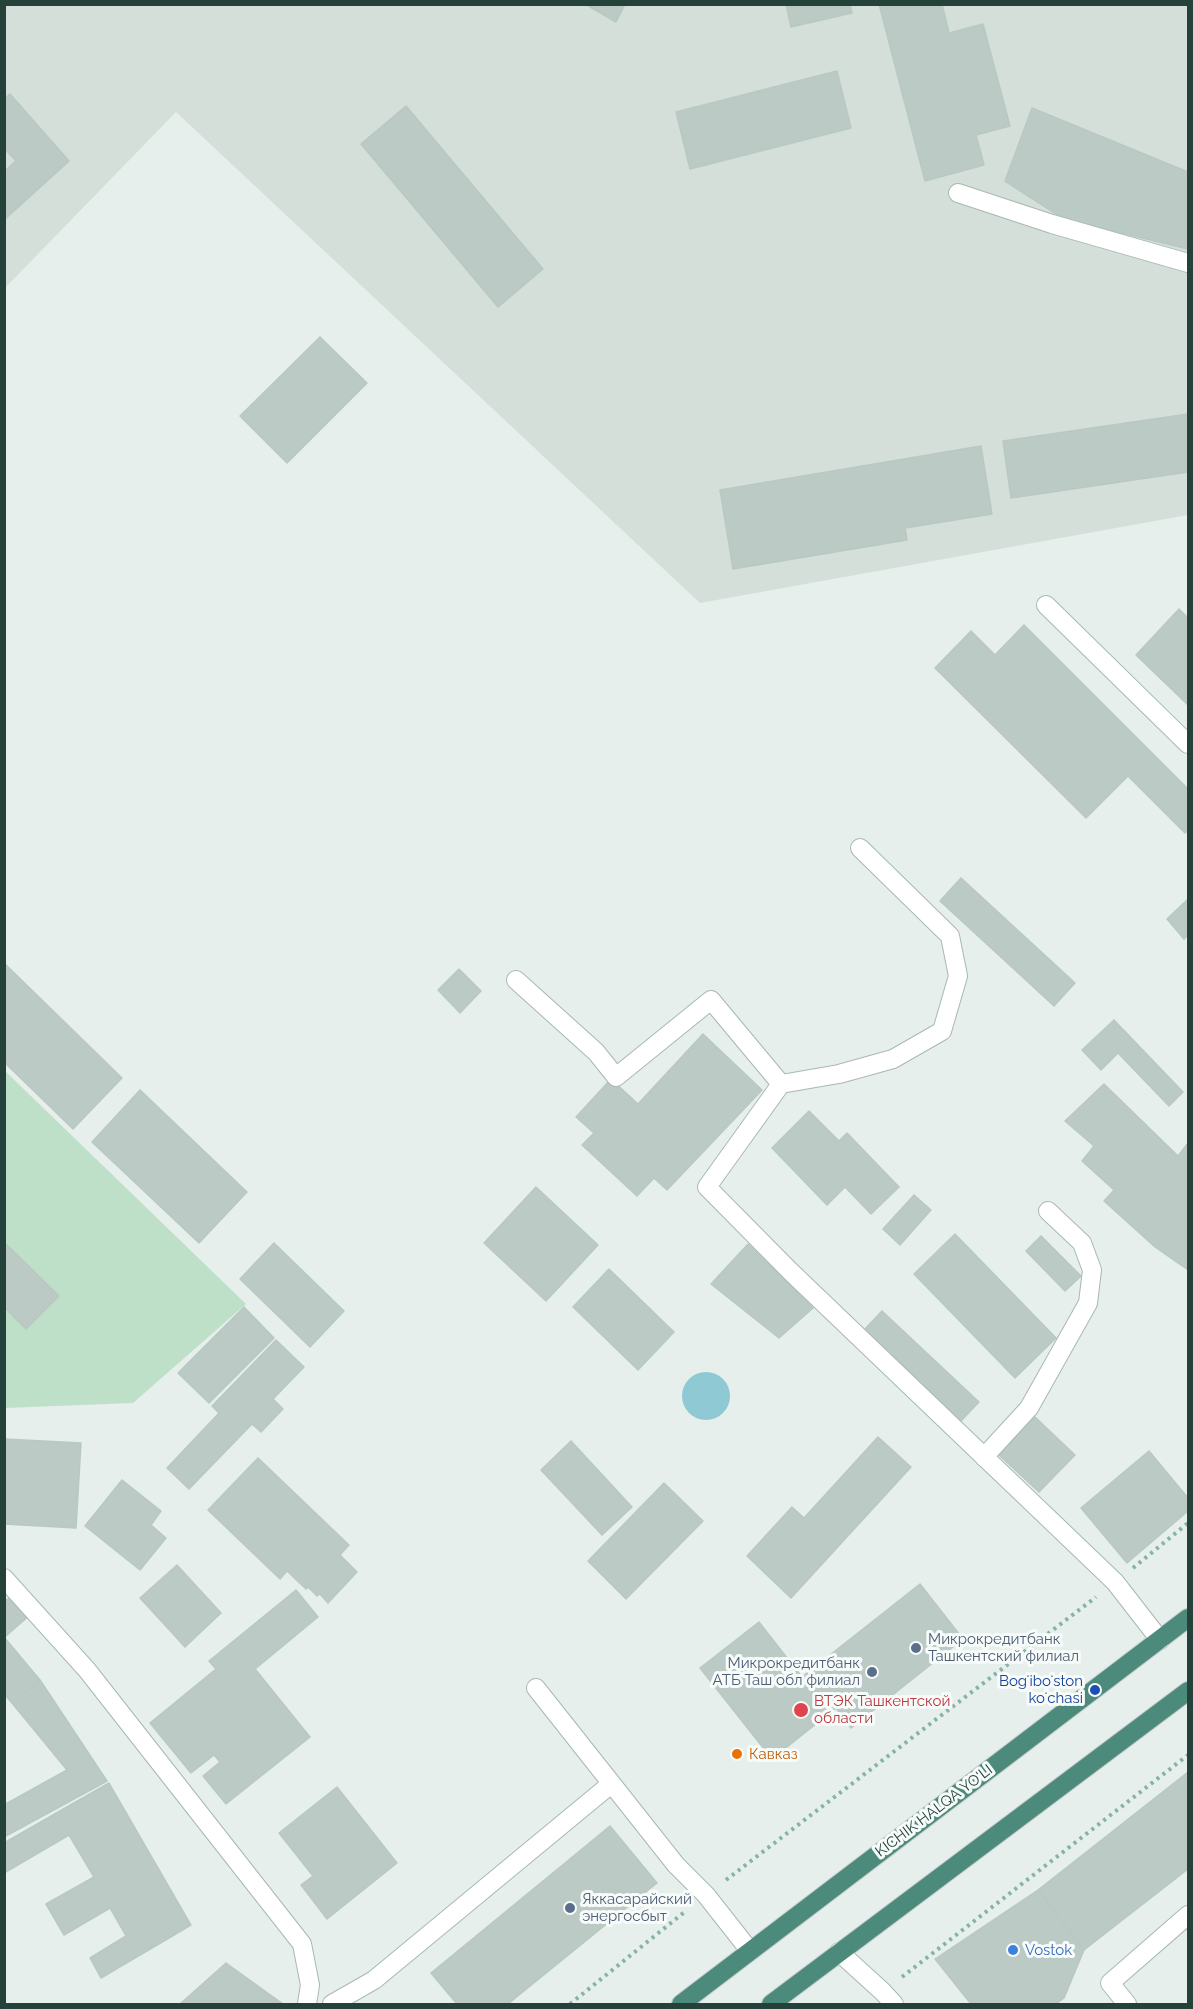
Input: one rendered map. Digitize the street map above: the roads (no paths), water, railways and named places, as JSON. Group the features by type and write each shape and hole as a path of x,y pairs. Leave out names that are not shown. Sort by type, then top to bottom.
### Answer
{"highway":[{"name":"KICHIK HALQA YO'LI","path":"681,2004 1188,1618"},
{"path":"771,2004 1188,1691"},
{"path":"666,2004 750,1951"}],"street":[{"path":"958,193 1052,224 1188,263"},
{"path":"1046,605 1188,744"},
{"path":"860,848 950,936 958,976 942,1031 893,1059 839,1074 781,1084 707,1187 790,1271 1115,1582 1160,1640"},
{"path":"516,980 596,1052 616,1077 711,1000 781,1084"},
{"path":"984,1456 1029,1408 1088,1303 1092,1270 1082,1243 1048,1211"},
{"path":"4,1578 87,1671 302,1944 310,1985 307,2004"},
{"path":"536,1688 676,1865 706,1895 750,1951"},
{"path":"332,2004 374,1980 611,1784"},
{"path":"1127,2004 1110,1983 1188,1915"},
{"path":"839,1952 888,1998"}],"water":[{"path":"701,1372 711,1372 723,1379 730,1391 730,1401 723,1413 711,1420 701,1420 686,1409 682,1401 682,1391 693,1376"}],"place":[{"name":"Микрокредитбанк Ташкентский филиал","path":"916,1648"},
{"name":"Микрокредитбанк АТБ Таш обл филиал","path":"872,1672"},
{"name":"Bogʻiboʻston koʻchasi","path":"1095,1690"},
{"name":"ВТЭК Ташкентской области","path":"801,1710"},
{"name":"Кавказ","path":"737,1754"},
{"name":"Яккасарайский энергосбыт","path":"570,1908"},
{"name":"Vostok","path":"1013,1950"}]}
